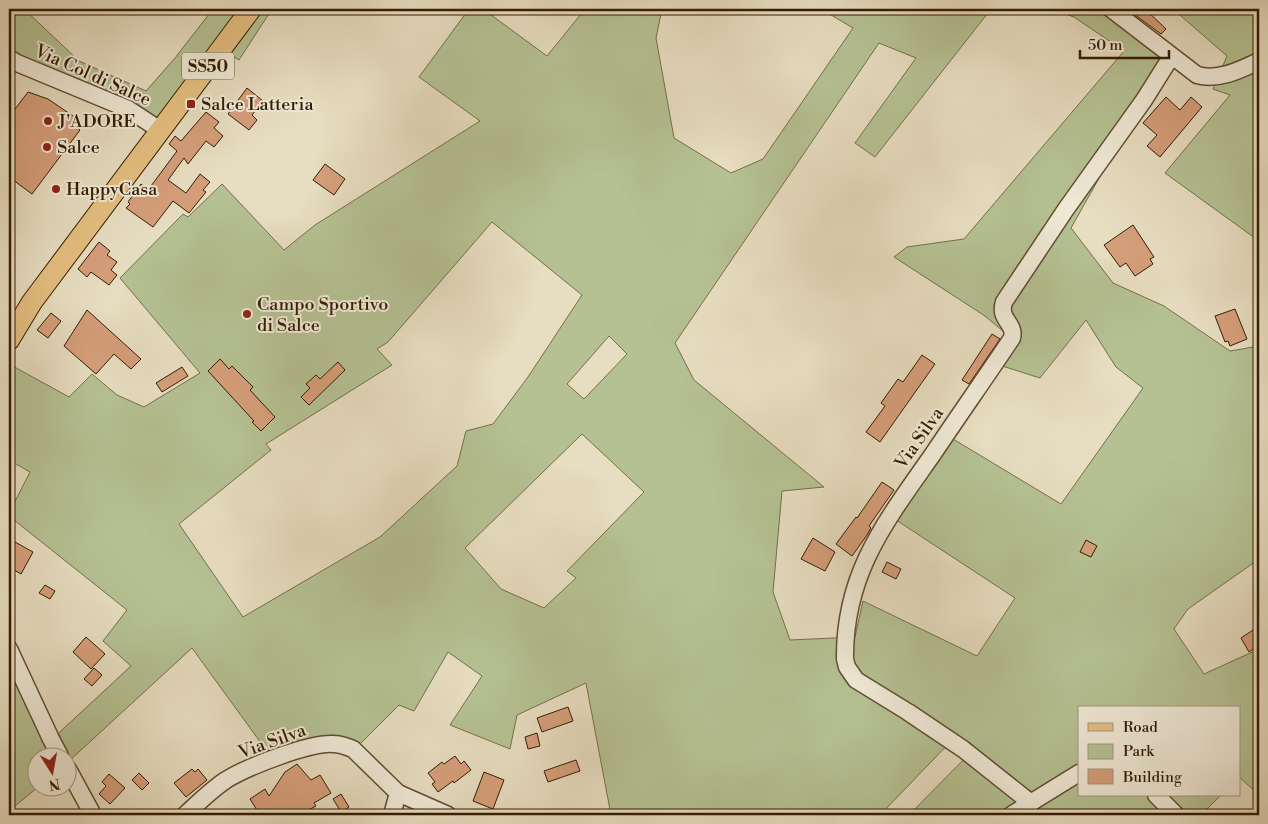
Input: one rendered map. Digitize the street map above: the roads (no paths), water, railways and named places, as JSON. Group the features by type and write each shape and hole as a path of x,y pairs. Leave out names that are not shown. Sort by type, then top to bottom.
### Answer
{"main road":[{"name":"SS50","path":"9,340 32,302 251,9"}],"street":[{"path":"1111,9 1171,57 1197,75 1207,78 1217,77 1259,61"},
{"name":"Via Silva","path":"1031,803 963,749 852,676 845,659 850,606 862,567 887,519 1012,338 1013,330 1003,316 1002,307 1004,302 1066,209 1144,100 1171,57"},
{"name":"Via Col di Salce","path":"9,58 128,109 160,130"},
{"path":"9,649 54,746"},
{"name":"Via Silva","path":"185,815 211,791 236,774 296,750 328,744 344,745 353,749 398,793 448,815"},
{"path":"1011,815 1078,774"},
{"path":"78,787 93,815"},
{"path":"392,815 398,793"},
{"path":"1157,796 1176,815"}],"place":[{"name":"Salce Latteria","path":"191,104"},
{"name":"J'ADORE","path":"48,121"},
{"name":"Salce","path":"47,147"},
{"name":"HappyCasa","path":"56,189"},
{"name":"Campo Sportivo di Salce","path":"247,314"}]}
